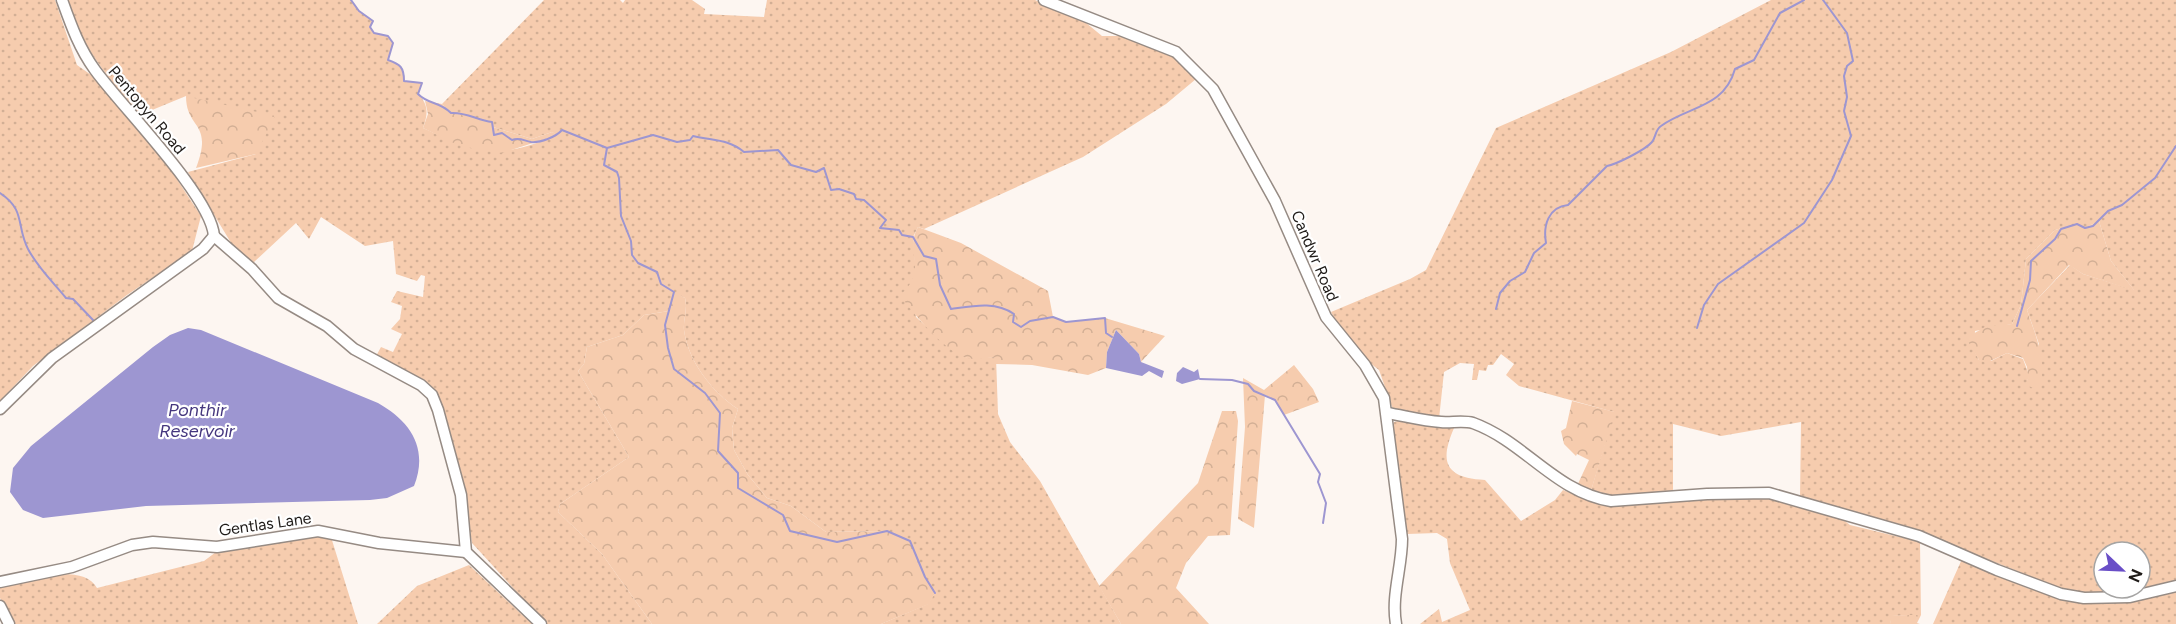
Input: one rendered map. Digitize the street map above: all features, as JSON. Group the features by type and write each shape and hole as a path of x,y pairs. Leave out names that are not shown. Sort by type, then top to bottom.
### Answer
{"street":[{"name":"Pentopyn Road","path":"62,0 83,53 178,171 208,216 214,236"},
{"name":"Candwr Road","path":"1044,0 1176,52 1213,89 1251,162 1275,201 1326,317 1378,384 1387,413 1402,539 1402,561 1394,610 1396,624"},
{"path":"0,410 52,358 203,249 214,236 252,269 278,298 327,326 354,349 422,385 432,394 461,495 466,552 541,624"},
{"path":"1387,413 1440,422 1471,423 1508,442 1569,487 1598,499 1611,501 1707,494 1769,494 1919,536 2008,575 2061,594 2084,598 2120,598 2176,586"},
{"name":"Gentlas Lane","path":"0,582 72,567 132,545 153,542 217,547 318,531 389,544 466,552"},
{"path":"0,606 9,624"}],"green space":[{"path":"0,0 55,0 77,65 94,77 165,161 201,216 192,251 127,295 33,366 0,401"},
{"path":"66,0 351,0 359,11 373,21 370,27 374,33 388,36 393,43 388,60 401,67 405,81 422,83 418,94 427,110 423,128 474,148 489,150 520,148 557,135 552,132 532,139 493,127 492,122 451,113 442,104 544,0 620,0 623,3 625,0 692,0 705,9 704,14 764,17 767,0 1035,0 1085,22 1102,36 1130,36 1168,51 1196,79 1166,104 1083,157 924,229 918,227 913,237 916,273 911,285 916,317 941,340 967,358 996,357 998,414 1010,442 1040,481 1121,624 881,624 928,604 935,593 925,577 910,541 887,531 826,532 791,506 767,498 748,475 734,450 732,428 738,409 719,394 696,364 686,342 684,330 685,298 674,293 669,311 644,315 623,335 587,347 584,364 578,371 629,457 560,504 558,512 602,554 652,624 546,624 472,543 464,492 435,390 375,358 381,347 393,352 402,334 391,329 400,319 402,306 391,302 397,291 423,297 425,276 421,275 417,281 396,274 393,241 365,246 321,217 309,239 296,223 253,263 233,246 188,172 256,154 186,96 140,115 107,75 88,47"},
{"path":"1771,0 2176,0 2176,583 2152,589 2152,540 2092,540 2092,593 2072,593 1919,532 1800,498 1801,422 1721,436 1673,424 1673,491 1605,497 1590,494 1614,412 1519,386 1506,375 1514,364 1501,354 1493,365 1488,365 1486,371 1479,370 1477,380 1472,380 1474,364 1460,363 1444,372 1439,419 1405,414 1392,407 1379,370 1361,356 1343,334 1331,312 1426,270 1496,128 1671,52","holes":["2099,221 2111,261 2134,290 2083,274 2070,265 2027,310 2039,344 2027,382 2029,375 2023,359 2007,353 1991,361 1979,360 1974,350 1975,331 2012,324 2021,305 2026,259 2055,230 2077,224 2085,228"]},
{"path":"186,96 275,116 256,154 196,168 201,153 201,134 190,115"},
{"path":"425,101 442,104 451,113 492,122 493,127 532,139 552,132 558,135 502,153 479,150 456,144 423,128 428,114"},
{"path":"2099,221 2111,261 2135,291 2083,274 2069,265 2027,310 2041,357 2040,386 2035,389 2029,386 2027,367 2023,358 2007,353 1986,363 1979,360 1966,338 1985,327 2012,324 2021,305 2026,259 2055,230 2077,224 2085,228"},
{"path":"918,227 961,243 1048,291 1053,317 1067,322 1105,318 1165,336 1141,362 1139,354 1116,330 1107,352 1106,368 1088,375 1032,365 996,364 995,357 967,358 949,348 930,331 900,295 909,286 913,277 915,269 913,245"},
{"path":"674,292 685,298 686,342 696,364 719,394 738,409 732,428 734,450 748,475 767,498 791,506 826,532 887,531 910,541 925,577 935,593 929,604 881,624 652,624 602,554 558,512 560,504 629,457 578,371 584,364 587,347 623,335 644,315 669,311"},
{"path":"1294,365 1313,389 1319,402 1284,415 1275,400 1265,395 1254,528 1238,519 1245,427 1243,378 1264,390"},
{"path":"1572,401 1615,412 1590,494 1576,488 1589,460 1577,454 1576,456 1564,444 1561,431 1566,428"},
{"path":"1222,411 1236,411 1238,421 1230,535 1208,536 1186,563 1176,588 1209,624 1121,624 1099,586 1198,483"},
{"path":"1402,420 1455,426 1447,449 1447,458 1453,471 1471,479 1485,480 1521,521 1555,500 1563,490 1588,500 1767,497 1840,517 1850,525 1920,542 1921,615 1892,616 1890,624 1420,624 1439,609 1442,622 1470,610 1450,563 1447,539 1437,533 1407,534 1404,529 1392,428 1394,422"},
{"path":"317,535 331,537 358,624 13,624 0,598 0,584 24,579 67,574 90,580 97,588 204,561 216,552"},
{"path":"1962,559 2027,588 2067,600 2092,598 2092,600 2152,600 2152,592 2176,590 2176,624 1933,624"},
{"path":"469,565 532,624 377,624 417,586"},
{"path":"1921,615 1917,623 1920,624 1890,624 1891,616"}],"water":[{"name":"Ponthir Reservoir","path":"188,328 201,330 378,403 389,410 407,427 418,448 418,472 414,486 387,498 370,500 146,506 43,518 23,510 10,492 13,468 31,446 153,347 170,335"},
{"path":"1116,330 1139,354 1141,362 1164,371 1162,378 1149,371 1142,376 1106,368 1107,352"},
{"path":"1183,367 1194,372 1198,369 1200,379 1182,384 1176,381 1177,373"}],"waterway":[{"path":"351,0 359,11 373,21 370,27 374,33 388,36 393,43 388,60 400,67 404,81 422,83 418,94 451,113 492,122 494,135 502,133 512,140 535,142 552,137 562,130 607,148 653,135 677,142 690,140 693,136 726,143 744,152 778,150 791,165 816,172 824,168 831,190 839,189 854,194 856,199 864,200 886,220 880,228 899,230 902,235 913,237 924,256 936,259 940,285 951,309 999,307 1014,314 1013,322 1021,327 1030,321 1053,317 1066,322 1105,318 1106,333 1112,337"},
{"path":"1496,309 1500,293 1510,281 1525,272 1534,253 1546,243 1545,230 1551,213 1568,205 1607,166 1631,156 1648,145 1661,126 1704,105 1723,92 1735,69 1754,60 1780,13 1804,0"},
{"path":"1697,328 1704,305 1718,284 1804,223 1832,180 1851,136 1844,111 1847,97 1844,76 1847,66 1853,61 1847,33 1823,0"},
{"path":"2017,326 2030,280 2031,261 2055,239 2061,229 2077,224 2085,228 2093,226 2108,211 2122,205 2155,178 2176,146"},
{"path":"607,148 604,165 617,172 619,178 621,216 631,241 632,255 638,263 657,272 661,284 674,292 665,325 674,369 705,393 720,413 718,451 738,473 738,488 783,515 790,531 837,542 887,531 910,541 925,577 935,593"},
{"path":"0,193 14,206 24,241 36,262 66,298 73,299 93,320"},
{"path":"1200,379 1232,380 1248,384 1254,391 1275,400 1320,474 1318,482 1326,503 1323,523"}]}
